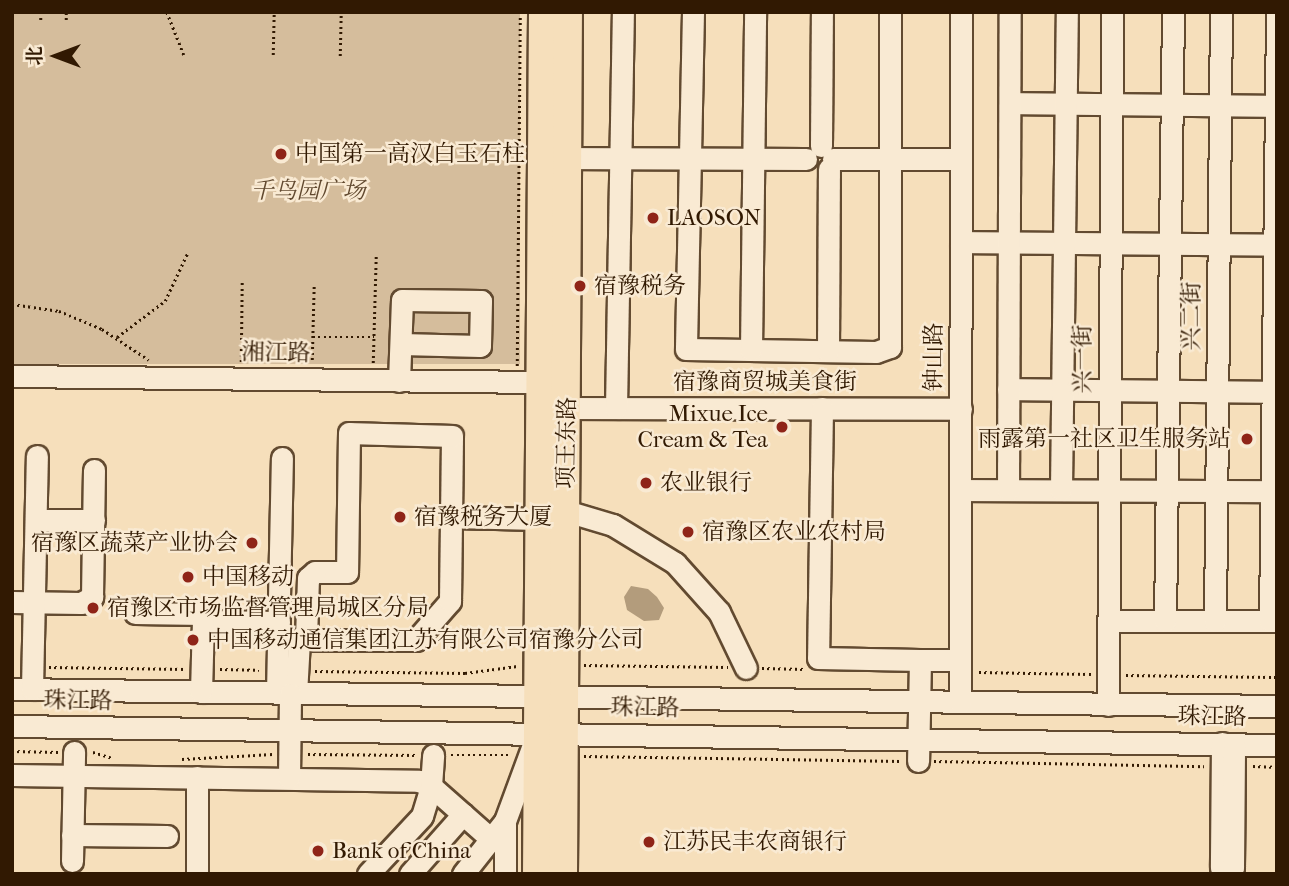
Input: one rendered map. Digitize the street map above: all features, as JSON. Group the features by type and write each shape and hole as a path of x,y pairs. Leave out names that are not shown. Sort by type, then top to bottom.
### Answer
{"main road":[{"name":"项王东路","path":"537,874 533,744 537,695 552,664 566,511 568,408 543,12"},
{"name":"项王东路","path":"563,874 572,741 570,695 552,664 528,377 568,12"}],"street":[{"path":"616,408 623,12"},
{"path":"693,12 686,349 876,352 890,347 890,12"},
{"path":"751,350 755,12"},
{"path":"822,12 822,158 828,351"},
{"name":"钟山路","path":"960,702 961,12"},
{"path":"1008,490 1010,12"},
{"path":"1062,490 1067,12"},
{"name":"兴一街","path":"1108,705 1112,12"},
{"path":"1165,621 1173,12"},
{"name":"兴二街","path":"1215,621 1221,12"},
{"path":"1108,621 1273,621 1277,12"},
{"path":"1010,103 1276,106"},
{"path":"554,158 961,159"},
{"path":"961,242 1275,245"},
{"path":"399,381 401,344"},
{"name":"湘江路","path":"12,376 399,381 528,377"},
{"path":"1008,389 1275,392"},
{"name":"宿豫商贸城美食街","path":"568,408 961,409"},
{"path":"822,408 818,658 920,660 960,666"},
{"path":"286,670 296,646 306,638 416,640 450,601 452,436 349,433 347,572 315,572 308,578 306,638"},
{"path":"22,689 32,667 23,602 36,520 37,456"},
{"path":"282,458 279,622 288,694 289,778"},
{"path":"23,602 89,602 94,591 94,470"},
{"path":"960,490 1274,491"},
{"path":"566,511 613,525 675,564 719,612 746,668"},
{"path":"452,517 538,519"},
{"path":"36,520 94,520"},
{"path":"135,613 203,614 201,692"},
{"path":"203,621 279,622"},
{"path":"918,761 920,660"},
{"name":"珠江路","path":"22,689 1277,706"},
{"path":"368,874 422,816 431,786 430,695"},
{"name":"珠江路","path":"12,726 290,731 432,745 918,738 1277,745"},
{"path":"572,741 574,874"},
{"path":"1228,743 1221,867 1228,873"},
{"path":"463,874 505,821 533,744"},
{"path":"72,861 74,752"},
{"path":"12,775 419,781 431,786 492,840"},
{"path":"197,777 197,874"},
{"path":"410,874 463,814"},
{"path":"505,821 505,874"},
{"path":"72,835 167,836"}],"path":[{"path":"40,12 40,22"},
{"path":"66,12 66,20"},
{"path":"167,12 184,55"},
{"path":"273,55 274,12"},
{"path":"520,12 528,377"},
{"path":"340,13 340,55"},
{"path":"373,380 376,253"},
{"path":"117,337 165,301 187,254"},
{"path":"240,379 242,281"},
{"path":"312,380 314,283"},
{"path":"12,304 59,310 117,337 155,366 142,366"},
{"path":"313,337 374,337"},
{"path":"32,667 465,673 552,664 813,669"},
{"path":"960,666 1108,674 1277,677"},
{"path":"572,741 918,761 1277,767"},
{"path":"179,760 224,753 290,754 432,745 533,744"},
{"path":"12,751 74,752 115,759"}],"green space":[{"name":"千鸟园广场","path":"12,12 520,12 520,364 12,364"}],"shaded area":[{"path":"631,586 648,589 657,597 664,608 659,620 644,621 627,610 624,597"}],"place":[{"name":"中国第一高汉白玉石柱","path":"281,154"},
{"name":"LAOSON","path":"653,218"},
{"name":"宿豫税务","path":"580,286"},
{"name":"Mixue Ice Cream & Tea","path":"782,427"},
{"name":"雨露第一社区卫生服务站","path":"1247,439"},
{"name":"农业银行","path":"646,483"},
{"name":"宿豫税务大厦","path":"400,517"},
{"name":"宿豫区农业农村局","path":"688,532"},
{"name":"宿豫区蔬菜产业协会","path":"252,543"},
{"name":"中国移动","path":"188,577"},
{"name":"宿豫区市场监督管理局城区分局","path":"93,608"},
{"name":"中国移动通信集团江苏有限公司宿豫分公司","path":"193,640"},
{"name":"江苏民丰农商银行","path":"649,842"},
{"name":"Bank of China","path":"318,851"}]}
